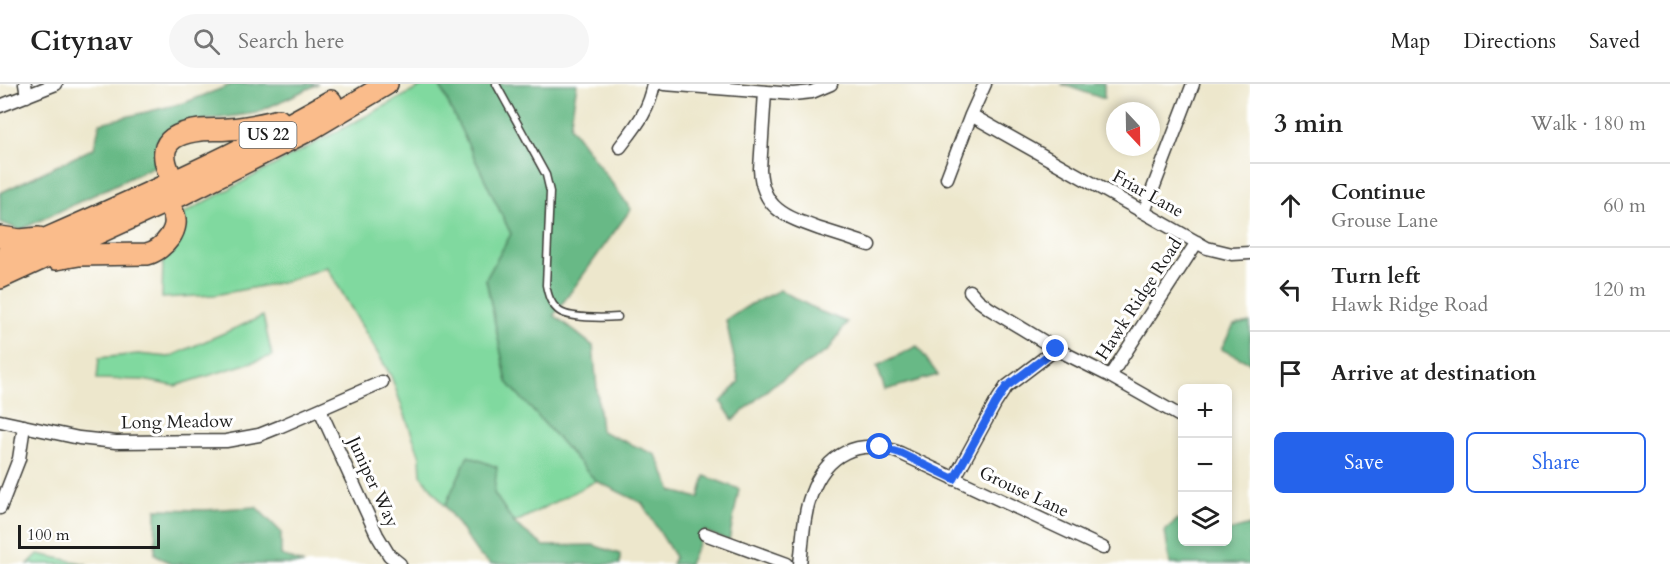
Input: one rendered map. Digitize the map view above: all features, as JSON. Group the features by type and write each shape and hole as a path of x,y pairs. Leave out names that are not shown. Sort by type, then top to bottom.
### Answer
{"highway":[{"name":"US 22","path":"0,278 167,192 360,84"},
{"name":"US 22","path":"0,260 52,236 167,192 311,129 387,84"},
{"path":"34,262 79,255 153,253 163,246 172,234 175,217 167,192 164,161 164,151 169,142 187,132 263,124 317,109"},
{"path":"0,237 20,240 52,236"}],"street":[{"path":"0,106 26,90 56,84"},
{"path":"620,147 643,117 651,99 654,84"},
{"path":"664,84 793,94 812,92 831,84"},
{"path":"948,178 985,84"},
{"path":"1144,212 1192,84"},
{"path":"765,92 760,169 763,190 768,199 783,214 795,220 869,245"},
{"name":"Friar Lane","path":"971,115 1207,248 1224,253 1250,254"},
{"name":"Hawk Ridge Road","path":"1110,376 1197,242"},
{"path":"970,291 990,309 1056,349 1110,376 1178,415"},
{"path":"954,479 1006,387 1056,349"},
{"name":"Long Meadow","path":"0,421 79,438 116,442 226,441 259,435 382,382"},
{"name":"Juniper Way","path":"320,410 377,535 389,555 400,564"},
{"path":"0,508 19,459 24,426"},
{"name":"Grouse Lane","path":"800,564 807,510 811,494 821,474 829,464 844,453 868,446 886,448 1103,548"},
{"path":"705,534 787,564"}],"lane":[{"path":"496,84 546,175 550,192 546,285 548,298 559,312 570,315 618,317"}],"green space":[{"path":"233,84 318,84 256,113 178,124 157,142 157,165 20,230 0,222 0,193 94,148 100,123 184,103"},
{"path":"426,84 439,84 511,234 486,279 507,382 596,481 514,523 468,456 445,506 421,475 420,457 391,376 327,267 284,282 215,295 162,298 163,261 177,217"},
{"path":"439,84 577,84 570,126 631,209 554,315 593,346 601,431 656,455 672,491 699,498 705,476 739,489 729,541 704,531 689,564 672,564 675,557 642,503 596,481 507,382 486,279 511,234"},
{"path":"1061,84 1104,84 1104,99"},
{"path":"780,290 819,311 847,322 829,350 773,385 733,420 721,402 739,382 726,320 751,304"},
{"path":"263,316 272,356 175,386 143,380 97,379 99,358 138,354 169,357"},
{"path":"1250,322 1250,363 1221,349 1234,325"},
{"path":"917,346 938,375 885,390 877,366"},
{"path":"468,456 497,467 494,493 514,523 544,546 593,545 620,554 620,564 491,564 479,555 445,506"},
{"path":"256,507 281,532 281,555 304,564 171,564 155,554 156,509 204,510"},
{"path":"1178,519 1178,546 1232,546 1232,530 1250,525 1250,564 1170,564 1165,531"},
{"path":"38,554 87,564 28,564"}],"route":[{"path":"880,447 900,453 954,479 1006,387 1056,349"}]}
